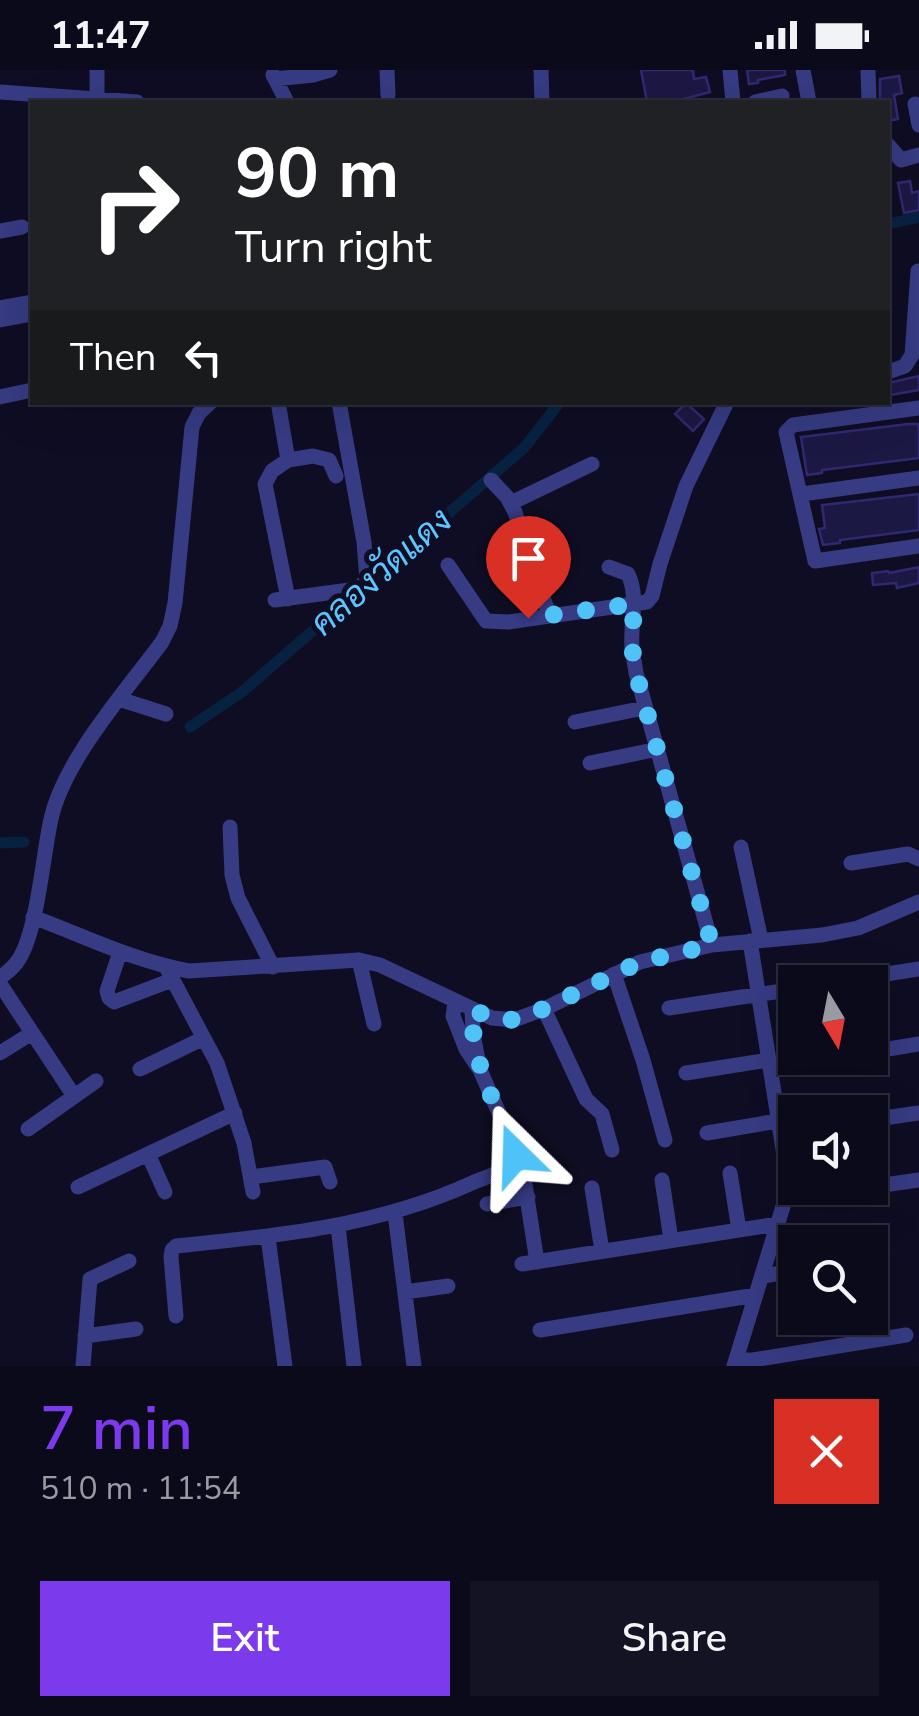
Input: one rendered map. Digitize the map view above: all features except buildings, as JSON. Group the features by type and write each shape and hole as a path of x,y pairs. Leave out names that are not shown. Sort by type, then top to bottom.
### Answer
{"street":[{"path":"97,70 97,99"},
{"path":"286,100 273,75 327,70"},
{"path":"387,70 388,95"},
{"path":"540,70 542,100"},
{"path":"730,70 733,100"},
{"path":"803,70 809,100"},
{"path":"868,70 869,100"},
{"path":"0,92 104,100"},
{"path":"764,100 782,96"},
{"path":"915,104 919,125"},
{"path":"890,147 901,160 919,155"},
{"path":"0,231 22,227"},
{"path":"890,371 905,366 912,355 918,270"},
{"path":"0,308 30,302"},
{"path":"0,320 30,314"},
{"path":"0,397 30,390"},
{"path":"74,1096 0,981 19,961 27,940 52,812 70,772 170,626 176,603 192,427 208,405"},
{"path":"279,405 288,460"},
{"path":"336,476 329,460 313,456 288,460 272,471 265,484 282,600 357,589 366,580 364,542 340,405"},
{"path":"448,566 486,621 508,622 650,600 686,486 726,405"},
{"path":"919,408 792,425 786,432 815,560 919,546"},
{"path":"510,503 592,464"},
{"path":"802,494 919,478"},
{"path":"491,480 510,503 549,615"},
{"path":"609,568 628,574 632,582 632,647 644,708 712,945"},
{"path":"119,700 166,714"},
{"path":"576,722 644,708"},
{"path":"590,763 658,749"},
{"path":"230,827 232,875 238,898 273,966"},
{"path":"741,848 759,994 778,1098"},
{"path":"851,863 908,854 919,858"},
{"path":"120,952 107,990 114,1002 169,974 359,960 380,965 502,1021 544,1010 640,962 712,945 858,928 919,902"},
{"path":"33,917 102,942 169,974 217,1062 236,1114 252,1184 326,1167 330,1182"},
{"path":"359,960 374,1024"},
{"path":"888,974 919,969"},
{"path":"614,974 665,1140"},
{"path":"669,1008 778,991"},
{"path":"176,1316 170,1258 176,1246 268,1237 394,1213 510,1166 516,1155 514,1147 452,1016 454,1002"},
{"path":"472,1010 480,1070"},
{"path":"544,1010 586,1099 602,1114 612,1150"},
{"path":"0,1053 32,1033"},
{"path":"140,1068 204,1038"},
{"path":"888,1049 919,1044"},
{"path":"686,1072 778,1062"},
{"path":"28,1129 96,1081"},
{"path":"888,1117 919,1113"},
{"path":"78,1187 236,1114"},
{"path":"707,1133 778,1129"},
{"path":"148,1154 166,1192"},
{"path":"730,1172 739,1230"},
{"path":"524,1178 530,1263 777,1224"},
{"path":"662,1180 671,1240"},
{"path":"888,1184 919,1180"},
{"path":"592,1188 602,1251"},
{"path":"486,1204 528,1197"},
{"path":"783,1205 735,1363 906,1335"},
{"path":"394,1213 414,1366"},
{"path":"338,1226 354,1366"},
{"path":"268,1237 285,1366"},
{"path":"83,1366 90,1280 129,1261"},
{"path":"762,1276 778,1274"},
{"path":"404,1292 448,1286"},
{"path":"540,1330 756,1296"},
{"path":"85,1336 136,1329"}],"waterway":[{"name":"คลองวัดแดง","path":"890,224 919,217"},
{"name":"คลองวัดแดง","path":"190,727 242,692 524,448 558,405"},
{"name":"คลองวัดแดง","path":"0,843 24,842"}],"route":[{"path":"516,1155 480,1070 472,1010 502,1021 524,1018 640,962 712,945 644,708 632,647 634,604 528,618"}]}
